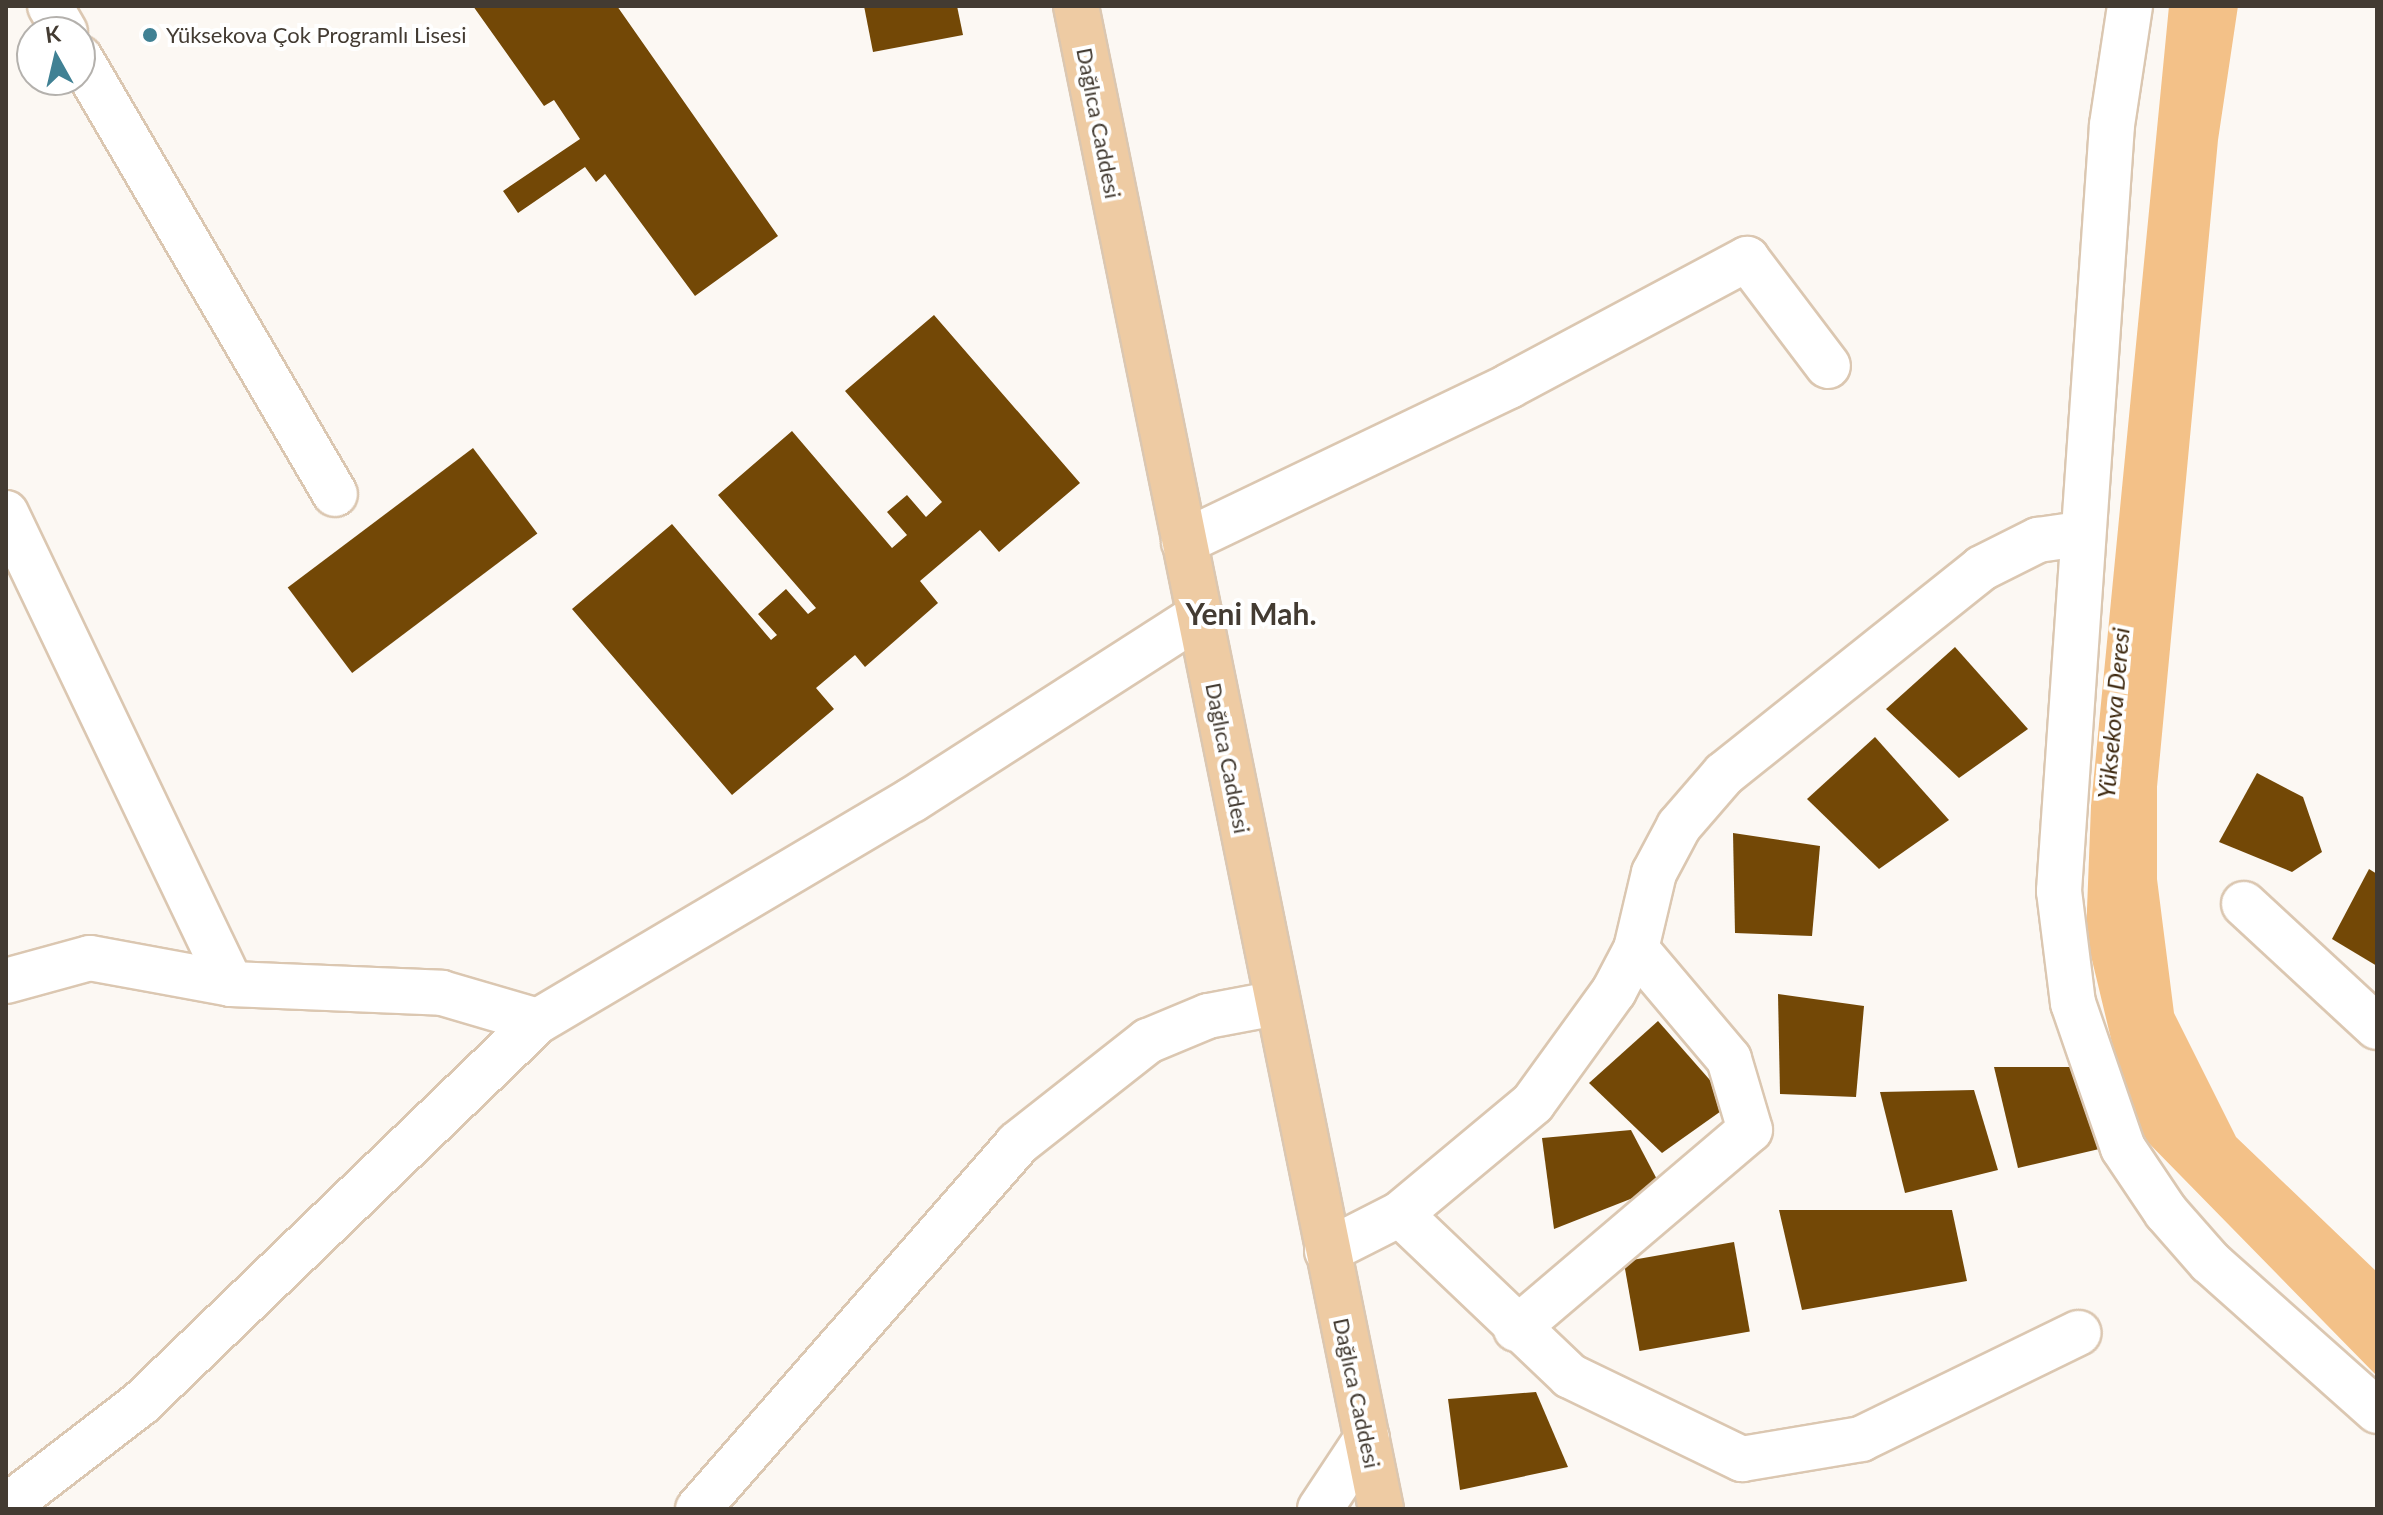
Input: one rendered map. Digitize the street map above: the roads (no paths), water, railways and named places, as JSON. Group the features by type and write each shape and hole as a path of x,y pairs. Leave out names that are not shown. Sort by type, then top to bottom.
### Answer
{"main road":[{"name":"Dağlıca Caddesi","path":"1076,6 1381,1509"}],"street":[{"path":"2130,6 2112,125 2080,534 2059,891 2073,1003 2102,1101 2136,1170 2188,1238 2377,1411"},
{"path":"96,85 335,494"},
{"path":"1184,542 1509,386 1747,259 1828,366"},
{"path":"6,513 231,984"},
{"path":"1327,1251 1400,1214 1533,1103 1577,1049 1636,949 1654,873 1679,826 1724,774 1982,568 2038,540 2080,534"},
{"path":"6,1507 141,1403 538,1021 912,800 1200,615"},
{"path":"2244,904 2377,1027"},
{"path":"1516,1329 1750,1130 1729,1059 1636,949"},
{"path":"6,981 90,958 231,984 442,993 538,1021"},
{"path":"698,1509 1017,1144 1148,1041 1208,1016 1277,1003"},
{"path":"1400,1214 1516,1329 1570,1376 1742,1459 1861,1439 2078,1333"},
{"path":"1320,1509 1367,1438"}],"water":[{"name":"Yüksekova Deresi","path":"2169,6 2238,6 2218,140 2157,787 2157,879 2174,1013 2236,1137 2377,1272 2377,1376 2132,1126 2086,935 2091,806"}],"place":[{"name":"Yüksekova Çok Programlı Lisesi","path":"150,35"}],"district":[{"name":"Yeni Mah.","path":"1251,613"}]}
